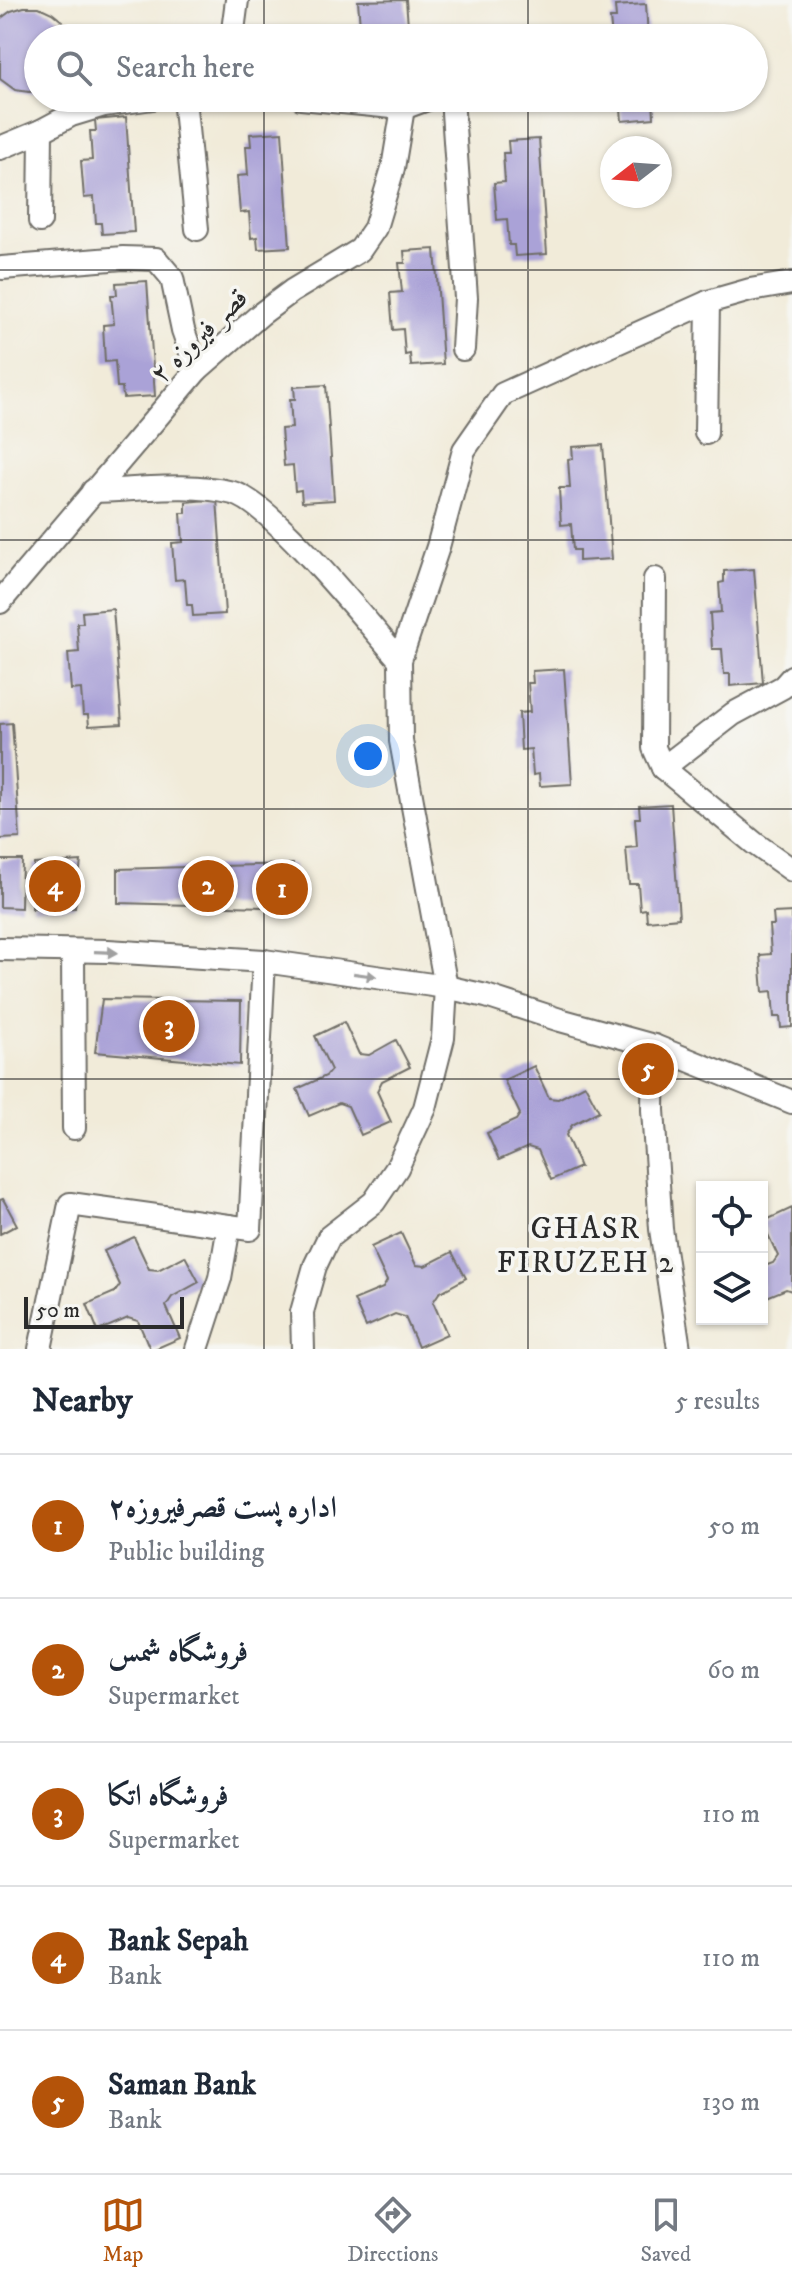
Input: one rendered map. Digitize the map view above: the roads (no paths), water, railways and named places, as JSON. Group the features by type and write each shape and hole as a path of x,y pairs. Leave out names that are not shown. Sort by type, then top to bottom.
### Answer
{"street":[{"path":"234,24 237,0"},
{"path":"0,148 81,112"},
{"path":"185,112 197,229"},
{"name":"قصر فیروزه ۲","path":"0,602 197,370 292,291 360,250 375,228 402,112"},
{"path":"453,112 466,298 463,349"},
{"path":"40,221 41,131"},
{"path":"2,268 123,258 156,259 172,278 183,330 197,370"},
{"path":"303,1349 302,1312 315,1266 329,1237 374,1202 397,1168 425,1108 443,1038 446,987 401,741 400,660 438,547 464,450 503,394 708,302 750,290 792,283"},
{"path":"706,433 708,302"},
{"path":"93,491 190,488 236,493 256,505 284,530 400,660"},
{"path":"655,579 654,748 663,768 792,870"},
{"path":"663,768 733,714 783,687 792,677"},
{"path":"0,949 264,961 446,987 654,1046 792,1102"},
{"path":"73,951 74,1128"},
{"path":"40,1349 70,1204 250,1229 264,961"},
{"path":"654,1046 653,1110 661,1229 679,1349"},
{"path":"197,1349 220,1278 229,1226"}],"place":[{"name":"Bank Sepah","path":"55,886"},
{"name":"فروشگاه شمس","path":"208,886"},
{"name":"اداره پست قصرفیروزه۲","path":"282,889"},
{"name":"فروشگاه اتکا","path":"169,1026"},
{"name":"Saman Bank","path":"648,1069"}],"district":[{"name":"GHASR FIRUZEH 2","path":"586,1245"}]}
